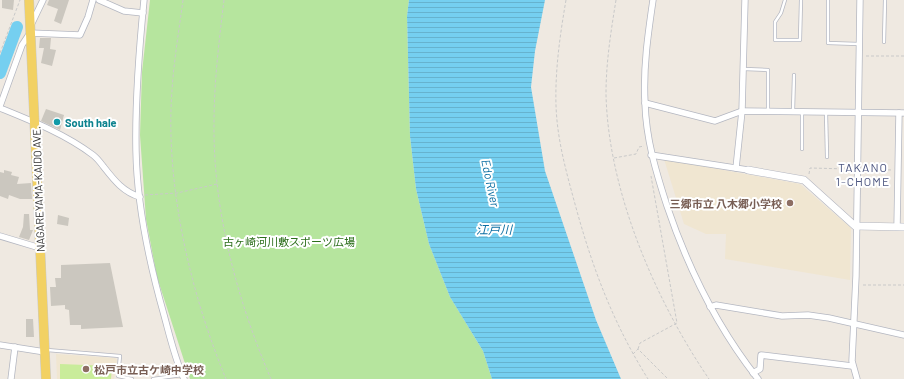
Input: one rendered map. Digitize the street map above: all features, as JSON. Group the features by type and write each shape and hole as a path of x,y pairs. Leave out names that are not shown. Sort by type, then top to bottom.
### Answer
{"main road":[{"name":"NAGAREYAMA-KAIDO AVE.","path":"29,0 36,122 46,379"}],"street":[{"path":"43,0 22,45 0,107 36,122 61,135 95,156 114,180 133,195 143,196"},
{"path":"30,30 80,35 88,18 93,0"},
{"path":"99,0 124,11 143,13"},
{"path":"144,0 138,78 136,152 143,196 144,226 154,278 183,377"},
{"path":"653,0 645,69 645,103 651,155 680,241 710,307 728,339 758,379"},
{"path":"736,168 742,111 745,0"},
{"path":"857,379 852,366 855,284 860,0"},
{"path":"645,103 715,121 742,111 902,113 898,170 900,227 855,226 804,180 651,155"},
{"path":"0,236 40,248"},
{"path":"710,307 716,305 782,316 808,315 904,335"},
{"path":"0,345 45,351"},
{"path":"11,379 15,347"},
{"path":"753,373 760,368 761,354 852,366"}],"lane":[{"path":"785,0 782,13 775,22 775,40 800,40 801,0"},
{"path":"828,0 828,43 859,44"},
{"path":"884,42 885,0"},
{"path":"743,69 768,70 768,111"},
{"path":"793,111 794,75"},
{"path":"802,111 802,149"},
{"path":"826,112 827,158"},
{"path":"45,351 120,356 118,376 132,379"},
{"path":"153,379 183,377"}],"path":[{"path":"0,53 20,0"},
{"path":"183,0 172,90 172,151 179,216 194,282 226,379"},
{"path":"224,0 215,75 214,125 217,184 231,256 243,304 260,353 271,379"},
{"path":"566,0 558,52 556,84 556,107 562,153 593,267 612,315 632,354 648,379"},
{"path":"616,0 608,59 606,88 608,121 613,158 628,210 643,253 658,289 675,325 709,379"},
{"path":"859,55 904,56"},
{"path":"613,158 636,154 638,147"},
{"path":"804,180 809,178 810,168 898,170"},
{"path":"632,354 638,349 640,343 675,325 677,322 650,174"},
{"path":"143,196 177,193 217,184"},
{"path":"855,284 904,285"},
{"path":"638,349 668,379"}],"shaded area":[{"path":"664,159 800,184 851,228 850,280 725,259 726,234 706,234 684,224"},
{"name":"松戸市立古ケ崎中学校","path":"56,354 115,358 117,360 114,379 57,379"}],"green space":[{"name":"古ヶ崎河川敷スポーツ広場","path":"150,0 409,0 407,16 410,136 416,189 429,244 450,297 483,351 492,379 190,379 157,277 146,219 140,135 142,72"},
{"path":"60,364 112,366 111,379 60,379"}],"water":[{"name":"江戸川","path":"409,0 545,0 535,51 531,87 545,171 596,320 621,379 492,379 483,351 450,297 429,244 416,189 410,136 407,16"}],"building":[{"path":"2,0 14,0 13,10 2,8"},
{"path":"49,0 69,0 61,24 54,21 58,9 47,5"},
{"path":"40,38 51,38 50,49 56,50 52,66 41,63 44,48 39,48"},
{"path":"46,109 64,115 60,130 41,121"},
{"path":"4,170 12,172 11,175 19,177 17,184 31,183 32,199 20,199 9,195 8,199 0,196 0,172 4,173"},
{"path":"24,214 29,214 30,230 33,230 29,240 19,237 23,227"},
{"path":"58,215 69,218 68,226 57,224"},
{"path":"110,263 123,327 81,329 81,325 70,325 69,310 65,309 65,305 51,306 50,287 56,287 55,278 61,278 61,265"},
{"path":"26,319 33,319 34,337 26,337"}],"waterway":[{"path":"0,73 17,27"}],"place":[{"name":"South hale","path":"57,122"},
{"name":"三郷市立 八木郷小学校","path":"790,203"},
{"name":"松戸市立古ケ崎中学校","path":"86,369"}],"district":[{"name":"TAKANO 1-CHOME","path":"863,174"}],"water label":[{"name":"Edo River","path":"491,183"}]}
